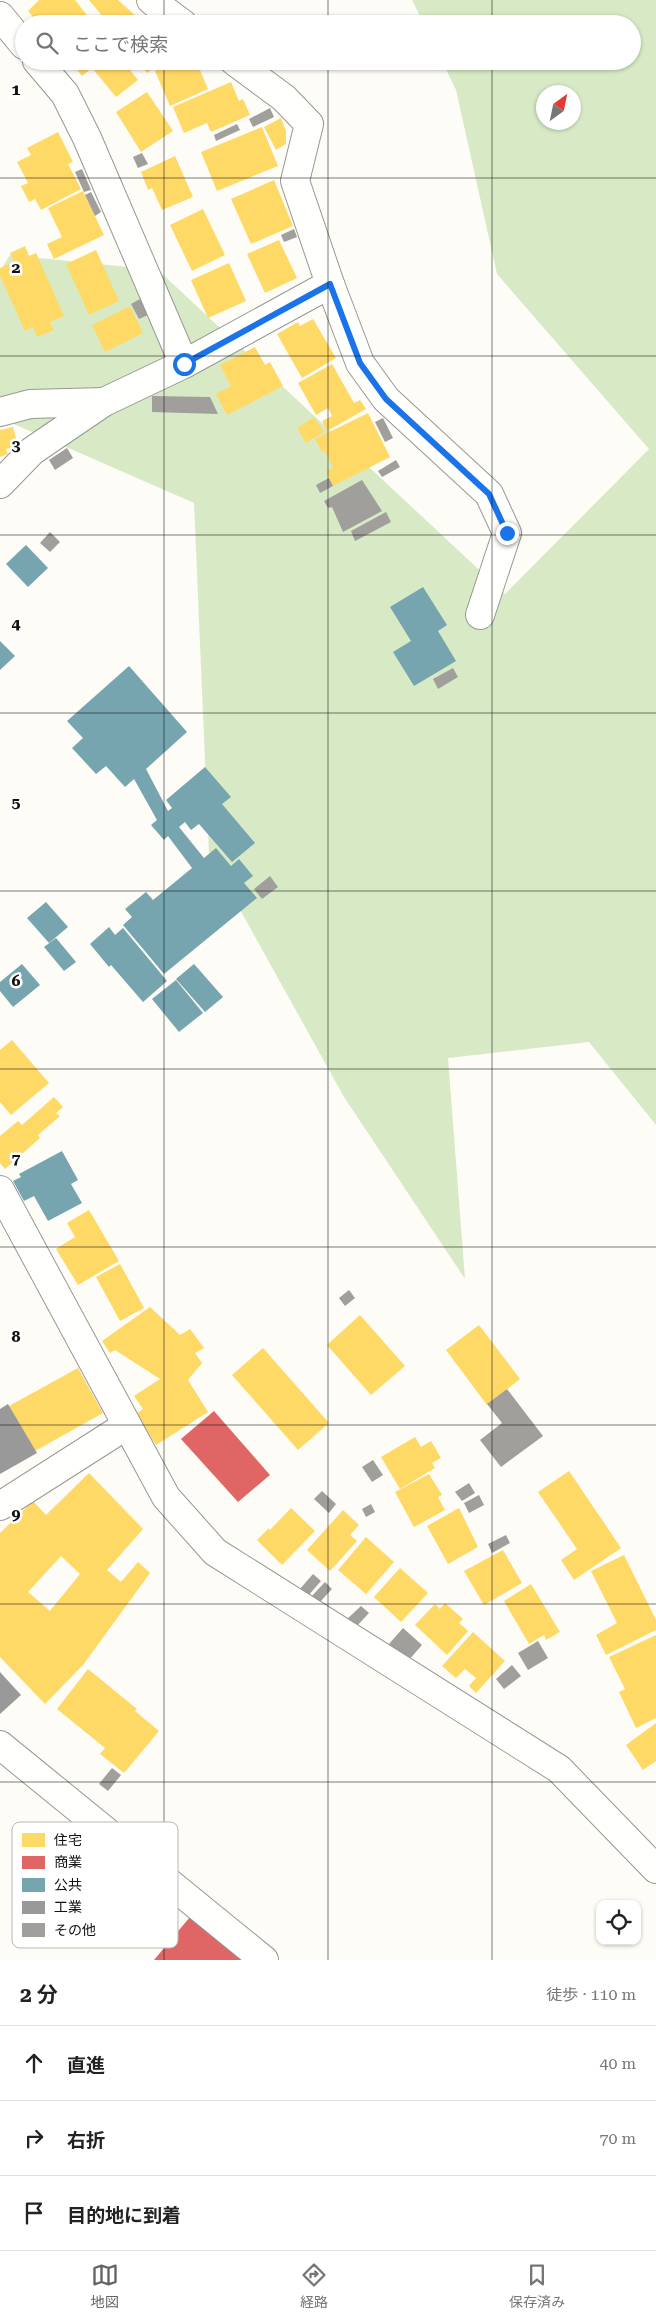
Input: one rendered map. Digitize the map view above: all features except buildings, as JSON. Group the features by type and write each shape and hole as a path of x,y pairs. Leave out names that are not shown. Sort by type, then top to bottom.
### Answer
{"street":[{"path":"151,0 171,15"},
{"path":"0,16 15,34"},
{"path":"44,70 64,94 87,138 184,364"},
{"path":"246,70 284,98 309,124 295,181 330,284 360,363 386,399 489,494 507,533 480,615"},
{"path":"0,484 32,451 104,402 184,364 330,284"},
{"path":"0,412 30,404 104,402"},
{"path":"0,1190 166,1496 215,1552 559,1769 656,1869"},
{"path":"0,1506 127,1425"},
{"path":"0,1745 95,1822"},
{"path":"178,1890 264,1960"}],"green space":[{"path":"412,0 656,0 656,1125 589,1042 448,1058 465,1279 344,1097 209,854 194,503 0,418 0,271 10,255 158,270 505,594 649,449 497,274 456,90 446,70 641,70 641,15 420,15"}],"route":[{"path":"184,364 330,284 360,363 386,399 489,494 507,533"}]}
